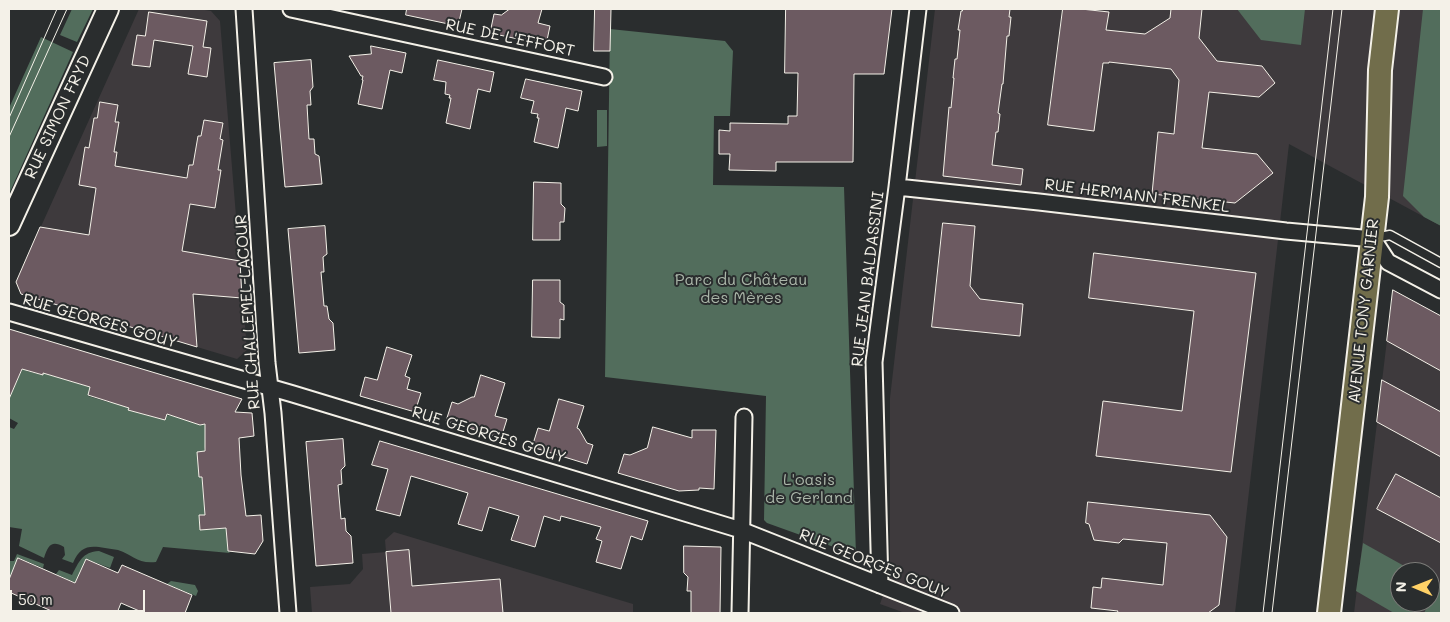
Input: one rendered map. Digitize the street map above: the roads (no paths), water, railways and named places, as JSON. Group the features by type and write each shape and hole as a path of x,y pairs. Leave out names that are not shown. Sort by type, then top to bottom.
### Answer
{"main road":[{"name":"AVENUE TONY GARNIER","path":"1329,613 1373,239 1377,197 1380,70 1387,9"}],"street":[{"name":"RUE SIMON FRYD","path":"9,225 108,9"},
{"name":"RUE CHALLEMEL-LACOUR","path":"244,9 267,363 288,613"},
{"name":"RUE DE L'EFFORT","path":"291,9 604,77"},
{"name":"RUE JEAN BALDASSINI","path":"880,585 874,362 918,9"},
{"name":"RUE HERMANN FRENKEL","path":"897,187 1373,239"},
{"path":"1373,239 1388,262 1441,290"},
{"name":"RUE GEORGES GOUY","path":"9,312 270,388 741,530 951,613"},
{"path":"740,613 744,417"}],"lane":[{"path":"1373,239 1390,236 1441,263"}],"tram line":[{"path":"9,118 57,9"},
{"path":"9,137 67,9"},
{"path":"1263,613 1333,9"},
{"path":"1272,613 1342,9"}],"park label":[{"name":"Parc du Château des Mères","path":"741,289"},
{"name":"L'oasis de Gerland","path":"809,489"}]}
